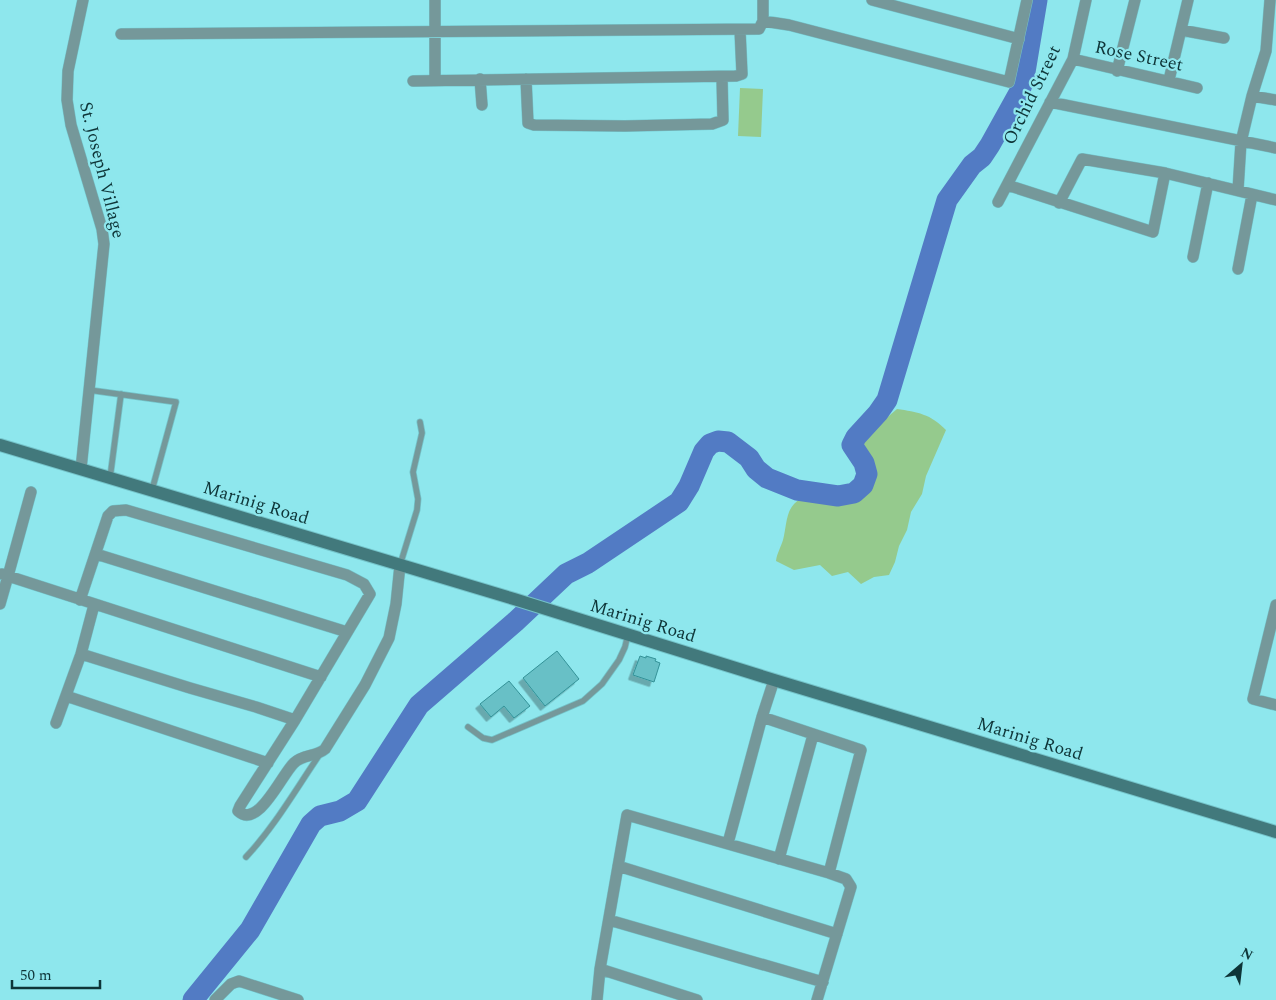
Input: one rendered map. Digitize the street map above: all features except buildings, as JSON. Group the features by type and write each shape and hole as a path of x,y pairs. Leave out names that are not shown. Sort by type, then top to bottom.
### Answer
{"street":[{"name":"St. Joseph Village","path":"81,469 104,244 102,229 71,125 67,100 68,71 83,0"},
{"path":"435,0 435,80"},
{"path":"121,34 759,29 763,21 763,0"},
{"path":"872,0 1019,39"},
{"path":"763,21 789,25 1009,82 1028,0"},
{"name":"Orchid Street","path":"998,202 1073,60 1086,0"},
{"path":"1117,70 1135,0"},
{"path":"1169,80 1188,0"},
{"path":"1238,190 1241,142 1252,96 1271,52 1270,0"},
{"path":"413,81 722,78 736,76 742,74 740,30"},
{"path":"1181,30 1224,38"},
{"name":"Rose Street","path":"1073,60 1169,80 1197,88"},
{"path":"526,79 528,123 534,125 625,126 712,124 723,120 722,78"},
{"path":"480,79 482,105"},
{"path":"1252,96 1276,100"},
{"path":"1050,102 1276,148"},
{"path":"1059,203 1082,159 1165,173 1276,200"},
{"path":"1007,186 1153,232 1165,173"},
{"path":"1193,257 1208,183"},
{"path":"1238,269 1252,195"},
{"name":"Marinig Road","path":"0,445 545,608 774,680 1276,832"},
{"path":"0,604 4,575 31,492"},
{"path":"80,600 108,516 113,510 126,510 347,575 364,584 370,594 296,720 240,806 238,811 242,815 248,816 254,814 271,796 294,763 302,758 320,754 325,749 365,686 389,638 396,604 400,565"},
{"path":"96,554 347,632"},
{"path":"4,575 321,677"},
{"path":"56,723 81,654 94,605"},
{"path":"1276,605 1253,699 1276,705"},
{"path":"81,654 296,720"},
{"path":"728,843 774,680"},
{"path":"66,696 268,763"},
{"path":"762,717 861,750 829,873"},
{"path":"779,858 813,735"},
{"path":"597,1000 600,969 627,815 779,858 846,880 851,887 817,1000"},
{"path":"618,866 838,934"},
{"path":"609,920 823,982"},
{"path":"600,969 697,1000"},
{"path":"219,998 231,984 239,980 277,997 298,1000"}],"lane":[{"path":"89,390 176,402 152,490"},
{"path":"110,478 121,394"},
{"path":"400,565 417,510 418,499 413,472 422,434 420,422"},
{"path":"468,727 483,738 492,740 583,701 602,684 619,660 628,634"},
{"path":"246,857 259,843 320,754"}],"green space":[{"path":"740,88 763,89 761,137 738,136"},
{"path":"897,409 929,417 946,430 926,476 922,494 911,512 907,530 889,575 874,577 861,584 848,572 832,576 820,565 794,570 776,561 789,511 796,502 801,499 810,498 834,505 841,505 860,497 867,491 873,483 876,472 861,446 861,440"}],"waterway":[{"path":"193,1000 250,930 311,824 320,816 340,811 357,801 419,705 515,622 566,574 588,563 679,502 689,486 704,451 710,444 718,441 728,442 749,458 756,469 767,478 797,490 838,496 854,493 863,485 867,474 864,463 852,445 856,437 887,400 947,200 972,165 982,157 1020,91 1024,78 1037,0"}]}
